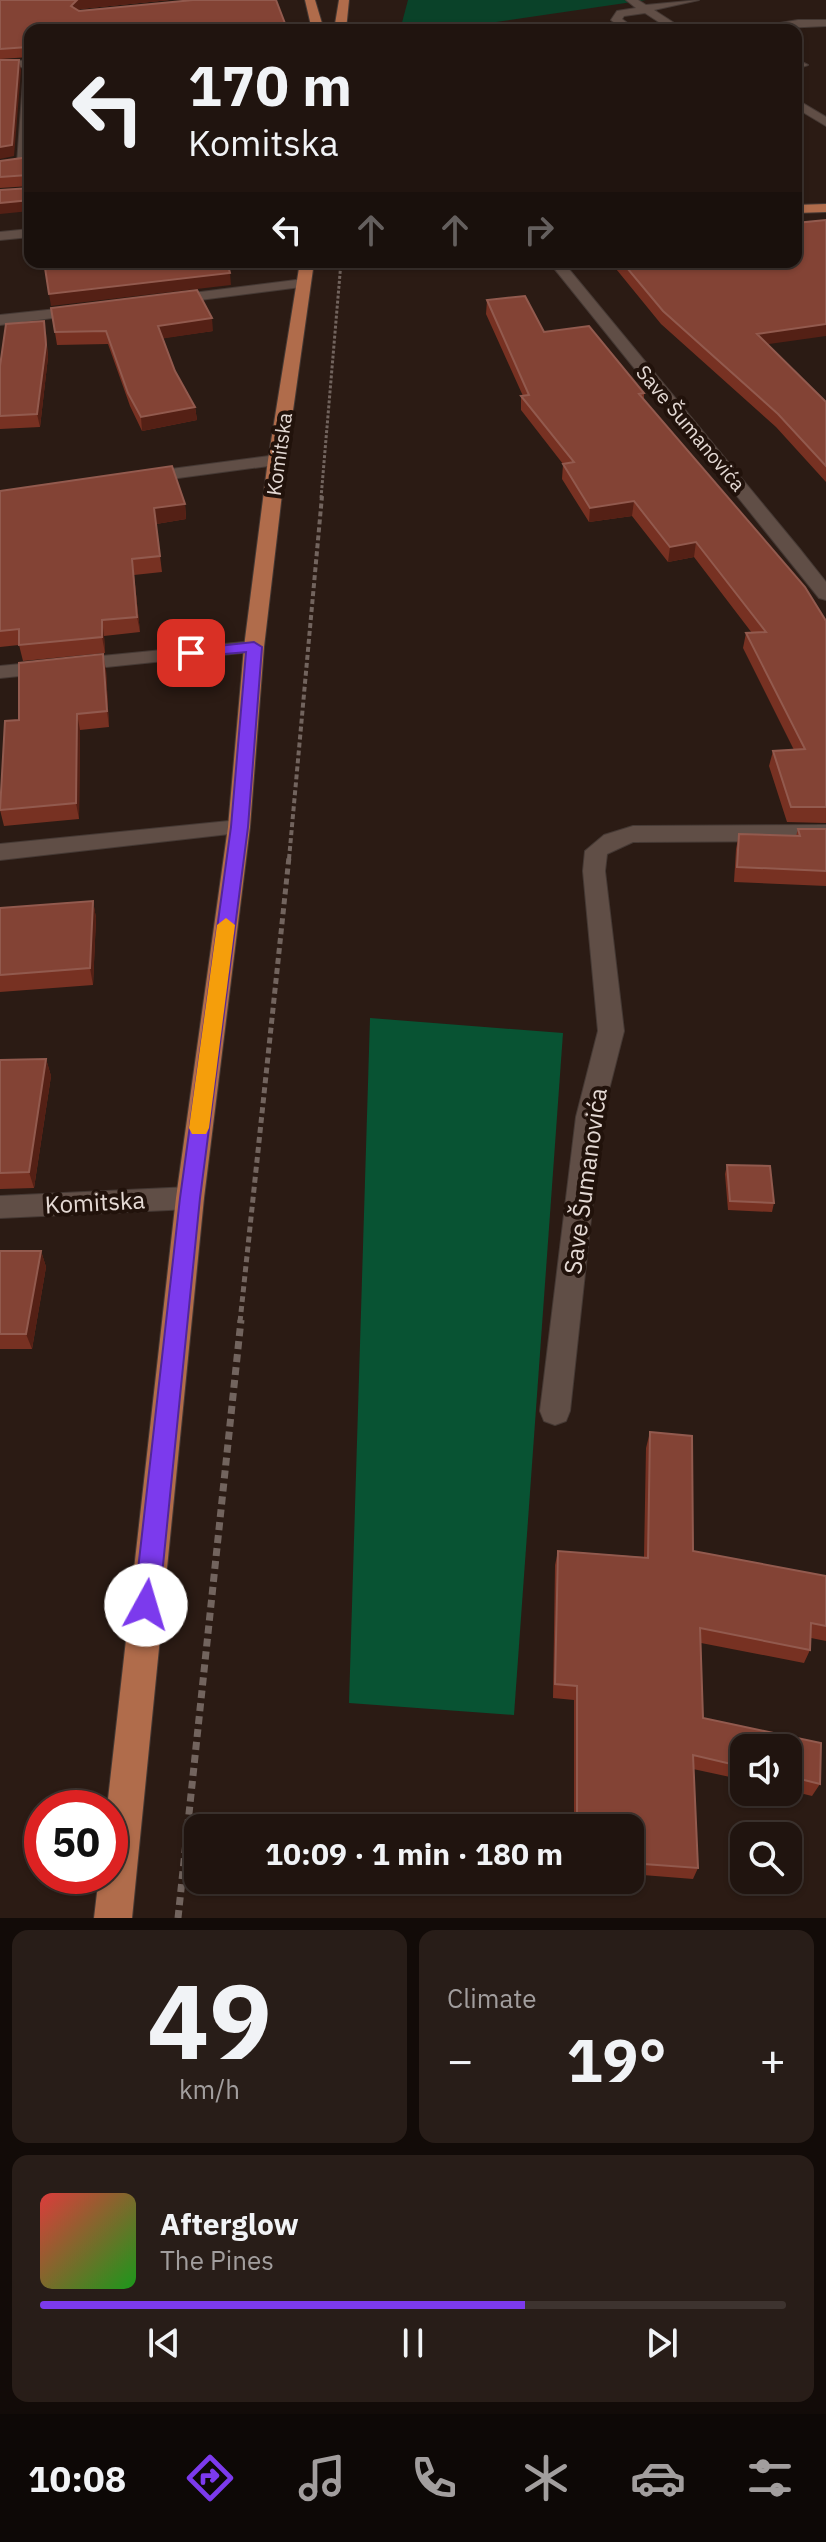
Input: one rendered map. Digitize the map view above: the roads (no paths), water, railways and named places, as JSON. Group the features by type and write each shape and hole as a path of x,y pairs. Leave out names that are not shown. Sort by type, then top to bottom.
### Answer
{"main road":[{"path":"310,0 318,24"},
{"path":"341,24 344,0"},
{"path":"802,209 826,208"},
{"name":"Komitska","path":"113,1918 190,1198 239,827 254,647 277,460 305,273"}],"street":[{"path":"631,0 669,24"},
{"path":"622,24 616,20 621,13 694,0"},
{"path":"790,24 826,23"},
{"path":"0,65 24,63"},
{"path":"819,112 826,122"},
{"path":"22,163 24,138"},
{"path":"0,236 24,234"},
{"name":"Save Šumanovića","path":"560,268 604,326 745,492 826,594"},
{"path":"152,302 305,273"},
{"path":"0,320 106,307"},
{"path":"123,480 277,460"},
{"path":"0,672 254,647"},
{"path":"0,852 239,827"},
{"name":"Save Šumanovića","path":"555,1411 589,1117 611,1031 594,871 596,851 612,840 633,834 826,833"},
{"name":"Komitska","path":"0,1207 190,1198"}]}
